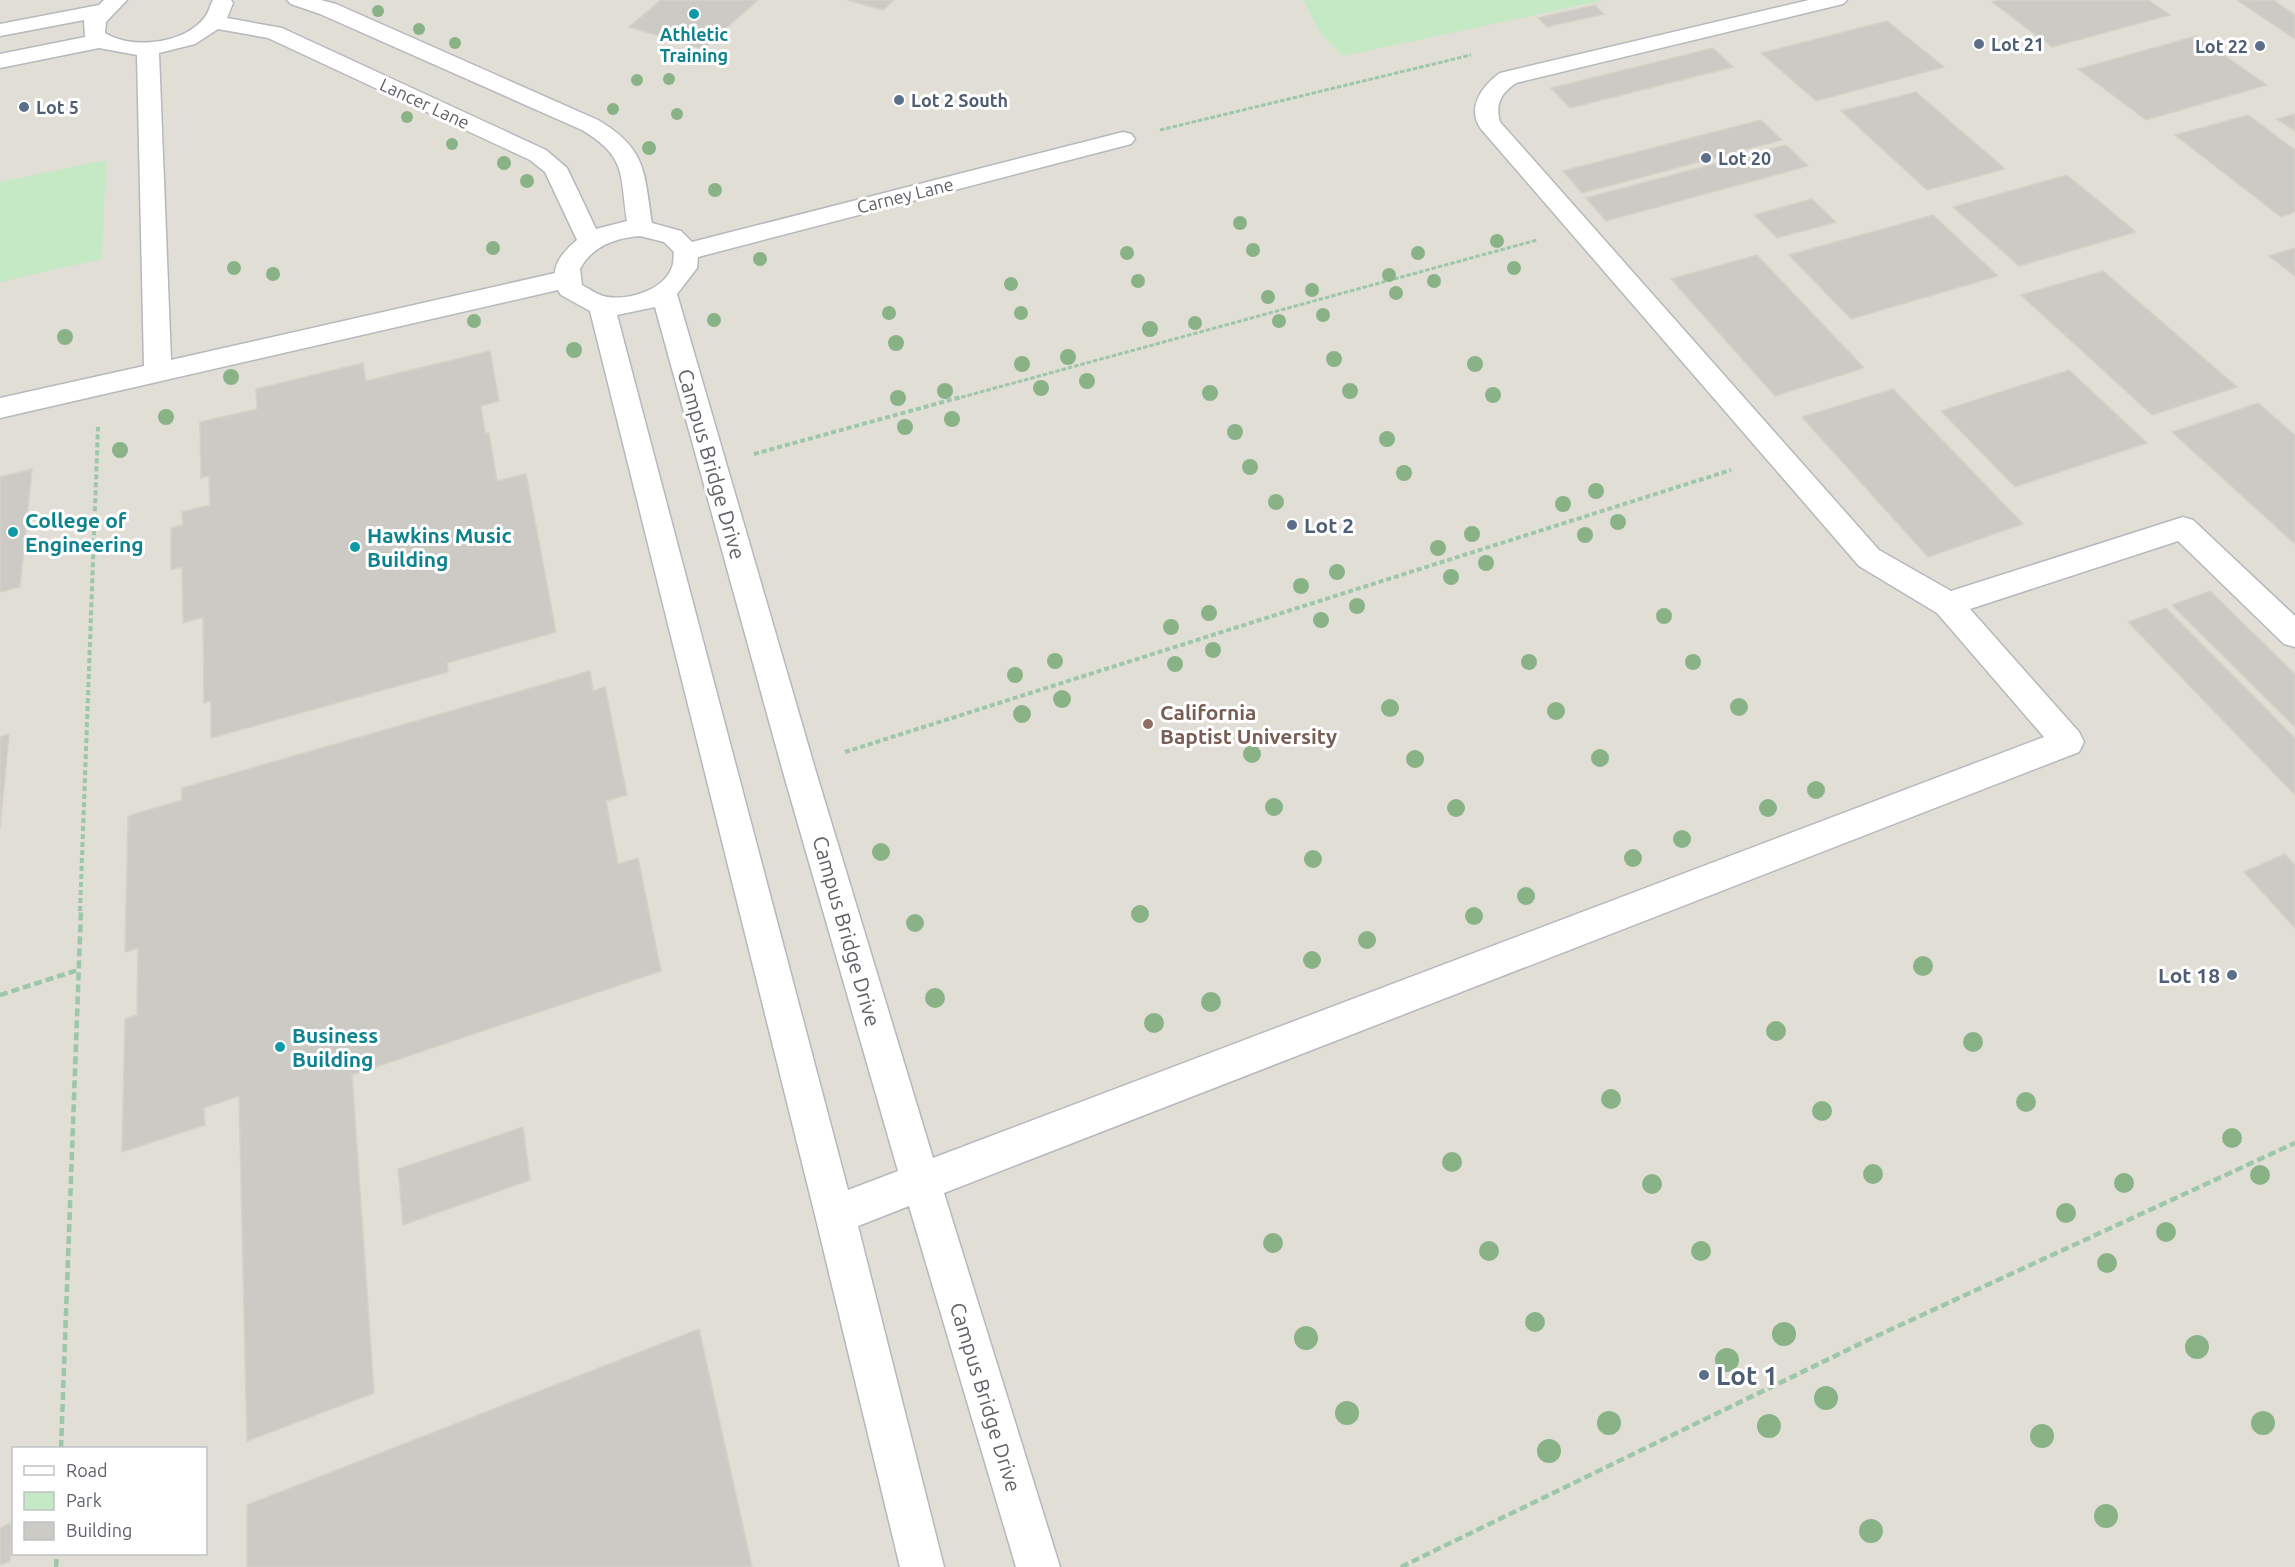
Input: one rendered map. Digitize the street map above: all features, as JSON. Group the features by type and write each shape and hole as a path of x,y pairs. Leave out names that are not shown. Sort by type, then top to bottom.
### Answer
{"lane":[{"path":"108,6 93,28 94,35 100,41 127,50 148,49 184,40 214,22 221,10 222,0"},
{"path":"298,0 328,9 570,116 614,140 627,157 633,178 640,228"},
{"path":"835,1215 2068,742 1948,604 1869,558 1489,124 1485,111 1488,99 1495,86 1509,78 1836,0"},
{"path":"0,30 108,6"},
{"name":"Lancer Lane","path":"214,22 274,33 538,155 555,168 590,242"},
{"path":"0,61 100,41"},
{"path":"148,49 158,371"},
{"name":"Carney Lane","path":"686,252 1123,139"},
{"path":"640,228 670,234 681,242 686,252 688,262 684,273 664,293 628,306 602,306 578,296 570,289 567,269 571,259 590,242 622,229 640,228"},
{"path":"0,408 567,279"},
{"name":"Campus Bridge Drive","path":"664,293 711,466 920,1182 1038,1567"},
{"path":"602,306 835,1215 922,1567"},
{"path":"1948,604 2183,528 2295,635"}],"path":[{"path":"1123,139 1482,53"},
{"path":"750,455 1538,239"},
{"path":"61,1447 99,384"},
{"path":"845,752 1731,471"},
{"path":"0,995 78,970"},
{"path":"1401,1567 1870,1339 2295,1143"}],"shaded area":[{"name":"California Baptist University","path":"0,0 2295,0 2295,1567 0,1567"}],"green space":[{"path":"1303,0 1605,0 1343,56 1321,34"},
{"path":"106,160 102,259 0,282 0,182"}],"building":[{"name":"Athletic Training","path":"661,0 758,0 702,49 629,27"},
{"path":"847,0 894,0 883,10"},
{"path":"2001,0 2148,0 2170,15 2052,47 1992,2"},
{"path":"2237,0 2273,0 2295,15 2295,39"},
{"path":"1595,5 1604,14 1547,27 1538,18"},
{"path":"1887,21 1944,67 1816,101 1761,53"},
{"path":"2196,36 2267,85 2146,120 2078,69"},
{"path":"1713,48 1733,67 1570,108 1551,88"},
{"path":"1916,92 2005,169 1927,190 1841,111"},
{"path":"2295,114 2295,131 2277,119"},
{"path":"2248,115 2295,150 2295,212 2281,217 2175,135"},
{"path":"1761,120 1782,140 1582,193 1563,171"},
{"path":"1786,145 1808,166 1606,221 1586,198"},
{"path":"2067,175 2136,232 2019,266 1953,207"},
{"path":"1812,199 1836,222 1777,238 1754,215"},
{"path":"1933,215 1998,276 1851,319 1789,255"},
{"path":"2295,248 2295,276 2269,256"},
{"path":"1757,255 1864,368 1775,396 1671,279"},
{"path":"2103,271 2237,387 2152,415 2021,295"},
{"name":"Hawkins Music Building","path":"490,351 499,401 481,406 485,433 489,433 497,481 526,474 556,632 447,663 448,672 211,738 211,701 204,703 203,617 183,623 182,567 171,570 171,528 183,525 182,512 210,505 209,476 201,478 200,422 257,409 256,389 363,363 366,381"},
{"path":"2069,370 2147,443 2015,487 1941,411"},
{"path":"1893,389 2023,524 1928,557 1802,417"},
{"path":"2258,403 2295,435 2295,544 2172,432"},
{"name":"College of Engineering","path":"32,469 20,587 0,592 0,477"},
{"path":"2210,591 2295,674 2295,727 2172,605"},
{"path":"2166,608 2295,738 2295,795 2128,622"},
{"name":"Business Building","path":"590,671 593,691 605,687 627,795 606,801 618,864 638,858 661,971 352,1075 374,1393 247,1441 239,1096 204,1108 205,1125 122,1152 125,1019 137,1015 138,948 125,952 128,816 182,800 182,788"},
{"path":"9,734 0,828 0,737"},
{"path":"2285,854 2295,865 2295,928 2244,872"},
{"path":"523,1127 530,1180 403,1225 398,1169"},
{"path":"699,1329 752,1567 247,1567 247,1505"},
{"path":"11,1523 10,1561 0,1565 0,1528"}],"place":[{"name":"Athletic Training","path":"694,14"},
{"name":"Lot 21","path":"1979,44"},
{"name":"Lot 22","path":"2260,46"},
{"name":"Lot 2 South","path":"899,100"},
{"name":"Lot 5","path":"24,107"},
{"name":"Lot 20","path":"1706,158"},
{"name":"Lot 2","path":"1292,525"},
{"name":"College of Engineering","path":"13,532"},
{"name":"Hawkins Music Building","path":"355,547"},
{"name":"California Baptist University","path":"1148,724"},
{"name":"Lot 18","path":"2232,975"},
{"name":"Business Building","path":"280,1047"},
{"name":"Lot 1","path":"1704,1375"}]}
